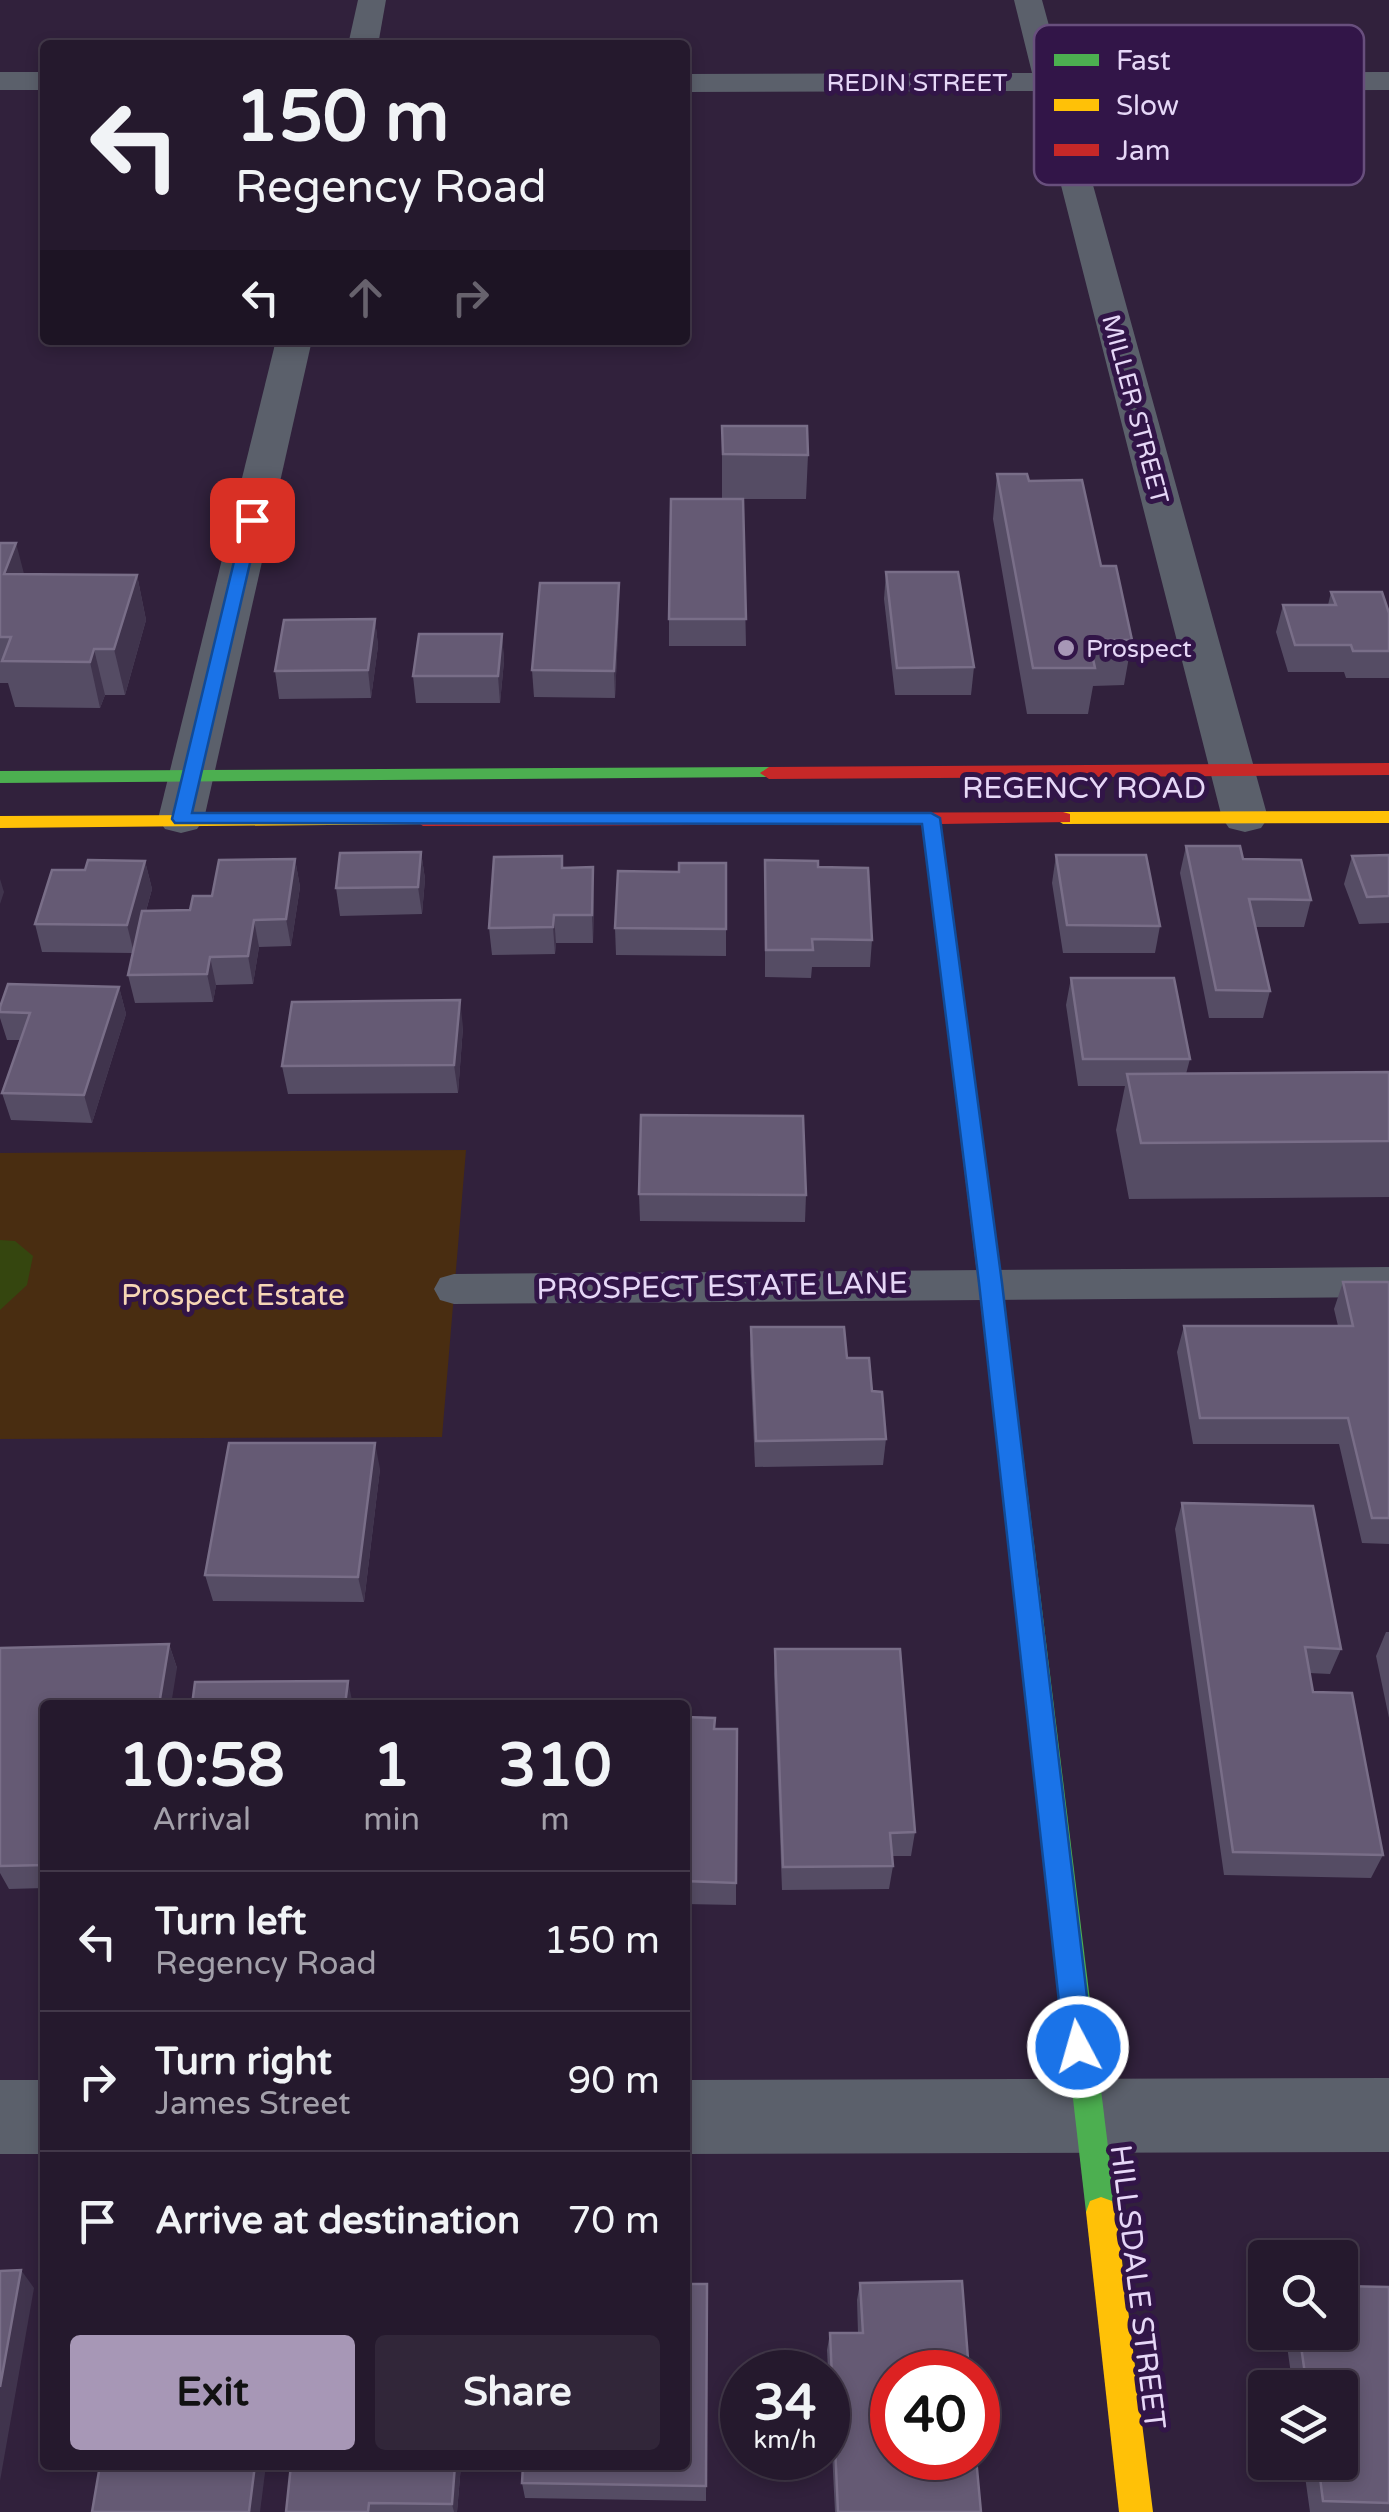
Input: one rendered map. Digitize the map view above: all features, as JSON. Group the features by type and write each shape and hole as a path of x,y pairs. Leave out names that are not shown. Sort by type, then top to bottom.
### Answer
{"main road":[{"name":"REGENCY ROAD","path":"0,777 1389,770"},
{"name":"REGENCY ROAD","path":"0,822 1389,817"},
{"name":"HILLSDALE STREET","path":"931,818 1136,2512"}],"street":[{"path":"364,40 372,0"},
{"name":"MILLER STREET","path":"1028,0 1034,25"},
{"path":"0,81 40,81"},
{"name":"REDIN STREET","path":"1364,81 1389,81"},
{"name":"REDIN STREET","path":"690,83 1034,82"},
{"name":"MILLER STREET","path":"1076,185 1244,818"},
{"path":"181,819 293,345"},
{"path":"690,2117 1389,2116"},
{"path":"0,2117 40,2117"}],"lane":[{"name":"PROSPECT ESTATE LANE","path":"454,1289 1389,1282"}],"green space":[{"name":"Prospect Estate","path":"466,1150 442,1437 0,1439 0,1153"}],"shaded area":[{"path":"0,1240 15,1241 33,1256 27,1285 0,1310"}],"building":[{"path":"722,426 807,426 808,455 723,454"},
{"name":"Prospect","path":"997,474 1027,474 1029,481 1082,480 1101,566 1116,566 1132,640 1089,640 1095,668 1033,668"},
{"path":"671,499 743,499 746,619 669,619"},
{"path":"0,543 16,543 4,574 137,575 114,649 94,649 90,662 2,661 11,637 0,637"},
{"path":"886,572 958,572 974,667 897,668"},
{"path":"540,583 619,583 614,671 532,670"},
{"path":"1331,592 1382,592 1389,613 1389,651 1353,651 1351,645 1295,645 1283,605 1336,605"},
{"path":"375,619 368,670 275,671 284,620"},
{"path":"419,634 502,634 498,676 413,676"},
{"path":"1186,846 1240,846 1243,859 1301,860 1311,900 1249,899 1270,991 1216,990"},
{"path":"421,852 418,887 336,888 340,853"},
{"path":"1056,855 1146,855 1160,926 1067,925"},
{"path":"1389,855 1389,896 1367,897 1352,856"},
{"path":"562,856 562,868 593,867 592,915 554,915 553,927 489,928 494,857"},
{"path":"295,859 286,919 254,920 248,956 210,957 207,974 128,975 142,911 190,910 193,896 212,896 219,860"},
{"path":"88,860 145,861 127,925 35,924 52,870 85,870"},
{"path":"765,860 818,861 818,867 868,868 872,940 812,939 813,950 766,950"},
{"path":"679,863 726,863 726,929 615,928 618,871 679,872"},
{"path":"1071,978 1174,978 1190,1059 1083,1059"},
{"path":"8,984 119,987 84,1095 2,1093 30,1013 0,1012"},
{"path":"460,1000 454,1065 282,1066 292,1002"},
{"path":"1389,1072 1389,1141 1141,1143 1127,1074"},
{"path":"641,1115 803,1116 806,1195 639,1194"},
{"path":"1343,1282 1389,1282 1389,1518 1372,1518 1348,1418 1200,1418 1184,1326 1353,1326"},
{"path":"751,1327 844,1327 847,1358 869,1358 872,1391 882,1392 886,1439 756,1441"},
{"path":"229,1443 375,1443 358,1577 205,1575"},
{"path":"1182,1503 1313,1506 1341,1649 1305,1647 1313,1692 1352,1693 1383,1855 1233,1852"},
{"path":"169,1644 160,1700 40,1700 40,1865 0,1866 0,1648"},
{"path":"775,1649 900,1649 915,1832 890,1833 893,1866 783,1867"},
{"path":"348,1681 346,1700 193,1700 195,1682"},
{"path":"690,1717 715,1718 714,1729 737,1729 736,1883 690,1881"},
{"path":"21,2270 0,2387 0,2271"},
{"path":"962,2281 967,2350 870,2350 870,2480 978,2480 981,2512 838,2512 837,2480 850,2480 850,2350 831,2350 830,2333 863,2333 860,2283"},
{"path":"690,2284 707,2284 706,2486 522,2483 523,2470 690,2470"},
{"path":"1358,2286 1389,2287 1389,2503 1323,2501 1320,2480 1358,2480 1358,2370 1304,2370 1302,2350 1358,2350"},
{"path":"99,2470 254,2470 249,2512 92,2512"},
{"path":"290,2470 455,2470 452,2504 369,2503 368,2512 286,2512"}],"traffic: fast":[{"path":"0,777 769,773"},
{"path":"1011,1454 1101,2212"}],"traffic: slow":[{"path":"1063,818 1389,817"},
{"path":"0,822 423,820"},
{"path":"1101,2212 1136,2512"}],"traffic: jam":[{"path":"769,773 1389,769"},
{"path":"931,818 1011,1454"},
{"path":"423,820 1063,818"}],"place":[{"name":"Prospect","path":"1066,648"}],"route":[{"path":"252,520 181,819 931,818 932,852 990,1283 1078,2047"}]}
